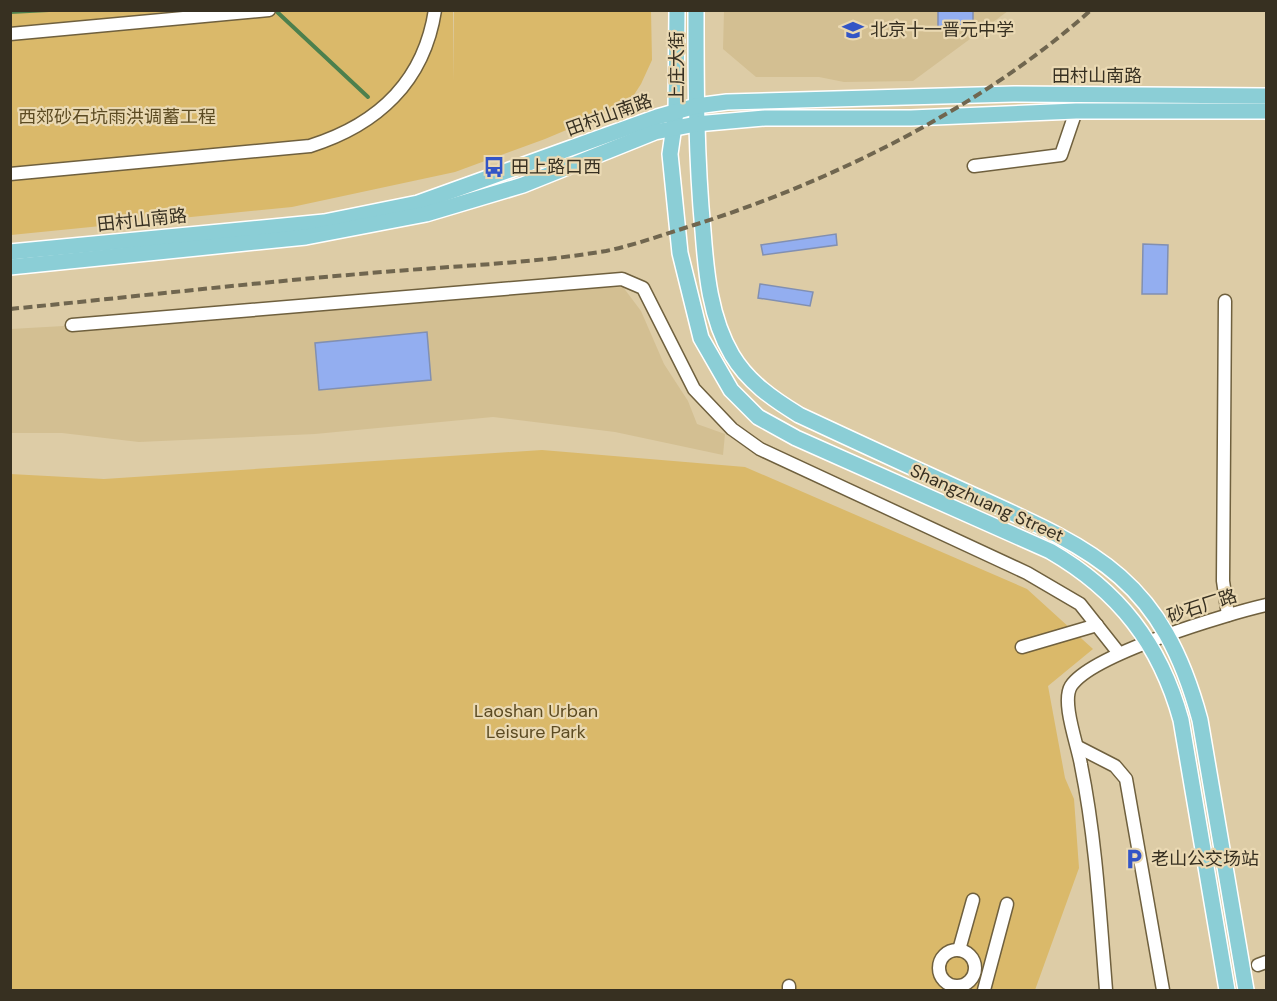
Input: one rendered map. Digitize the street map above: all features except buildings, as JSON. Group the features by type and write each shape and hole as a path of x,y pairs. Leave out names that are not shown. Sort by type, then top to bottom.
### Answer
{"main road":[{"name":"上庄大街","path":"676,112 677,10"},
{"name":"上庄大街","path":"696,10 696,123"},
{"name":"田村山南路","path":"10,252 324,222 408,205 498,176 676,112 696,106 727,102 1014,94 1266,96"},
{"name":"田村山南路","path":"10,267 306,237 426,214 523,185 655,132 696,123 765,118 911,118 1076,111 1266,111"},
{"name":"Shangzhuang Street","path":"676,112 670,154 680,254 701,338 731,390 758,417 796,438 1050,552 1083,570 1102,585 1133,620 1148,642 1171,683 1181,720 1227,990"},
{"name":"Shangzhuang Street","path":"696,123 697,170 710,293 722,335 744,373 770,398 799,415 1035,523 1096,556 1134,589 1168,636 1188,677 1200,720 1246,990"}],"street":[{"path":"10,174 310,146 340,137 370,119 411,77 427,45 435,10"},
{"path":"10,34 269,11"},
{"path":"974,166 1061,154 1076,111"},
{"path":"72,325 622,279 643,288 694,389 732,429 750,443 760,450 1028,573 1080,604 1118,652"},
{"path":"1225,301 1223,581 1228,615"},
{"name":"砂石厂路","path":"1078,747 1069,713 1069,688 1075,681 1118,652 1228,615 1266,605"},
{"path":"1022,647 1097,625"},
{"path":"1078,747 1096,867 1106,990"},
{"path":"1078,747 1115,766 1126,778 1163,990"},
{"path":"959,950 973,900"},
{"path":"984,990 1007,904"},
{"path":"959,950 969,955 974,971 964,984 952,988 939,974 939,962 947,952 959,950"}],"shaded area":[{"name":"北京十一晋元中学","path":"724,11 1008,11 913,81 844,82 819,77 756,77 723,49"},
{"path":"623,287 641,311 664,364 688,401 697,424 725,434 723,455 615,432 493,417 315,434 139,442 62,433 11,433 11,329 275,314 537,290"}],"green space":[{"name":"西郊砂石坑雨洪调蓄工程","path":"10,11 453,11 454,82 454,11 651,11 652,60 641,84 628,104 545,139 455,172 292,207 11,235"},
{"name":"Laoshan Urban Leisure Park","path":"542,450 745,467 1027,589 1093,649 1048,686 1065,778 1074,799 1079,868 1035,990 11,990 10,474 104,479"}],"waterway":[{"path":"10,12 49,10"},
{"path":"275,10 368,97"}],"railway":[{"path":"10,309 326,277 547,259 628,246 799,187 903,138 1003,78 1049,45 1091,10"}],"place":[{"name":"北京十一晋元中学","path":"853,30"},
{"name":"田上路口西","path":"494,167"},
{"name":"老山公交场站","path":"1134,859"}]}
